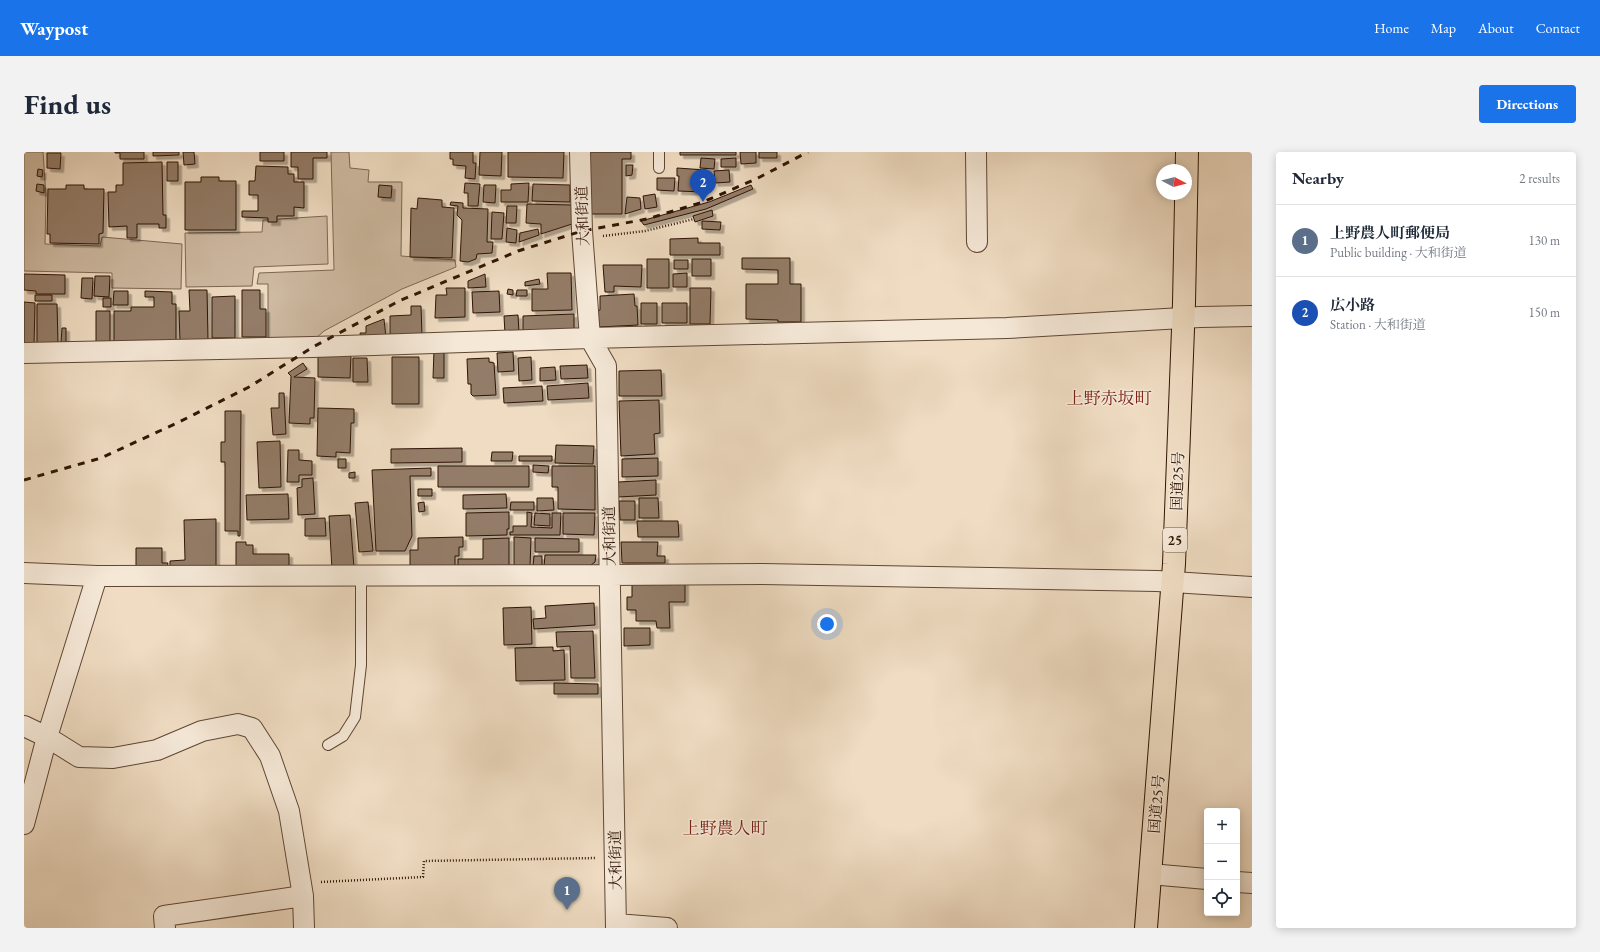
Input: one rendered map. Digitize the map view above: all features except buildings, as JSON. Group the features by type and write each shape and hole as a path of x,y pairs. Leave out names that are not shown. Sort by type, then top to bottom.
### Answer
{"highway":[{"name":"国道25号","path":"1146,928 1173,582 1183,318 1187,152"}],"street":[{"name":"大和街道","path":"580,152 582,238 590,338 606,366 616,926"},
{"path":"976,152 977,242"},
{"path":"24,353 313,347 590,338 1007,328 1183,318 1252,316"},
{"path":"24,574 97,576 361,576 761,574 1173,582 1252,587"},
{"path":"24,824 47,737 97,576"},
{"path":"24,726 47,737 78,757 113,758 157,750 202,731 238,724 252,728 270,756 289,811 302,889 304,928"},
{"path":"1150,874 1204,879"},
{"path":"1240,882 1252,884"},
{"path":"166,928 164,916 302,889"},
{"path":"616,926 667,928"}],"lane":[{"path":"659,152 659,168"},
{"path":"328,745 344,736 355,718 360,665 361,576"}],"path":[{"path":"582,238 645,231 694,218"},
{"path":"302,889 422,877 424,861 614,857"}],"shaded area":[{"path":"24,152 43,152 46,196 45,244 100,246 102,237 182,244 181,289 112,288 112,273 24,271"},
{"path":"331,152 349,152 350,168 369,170 368,182 402,182 401,256 455,260 456,267 402,289 324,331 314,340 268,342 268,284 257,284 259,273 334,270"},
{"path":"327,216 328,264 254,267 252,286 186,287 185,233 262,232 263,220"}],"railway":[{"path":"24,480 101,458 177,423 249,387 313,347 399,301 518,251 582,231 647,219 703,202 756,179 808,152"}],"place":[{"name":"広小路","path":"703,202"},
{"name":"上野農人町郵便局","path":"567,910"}],"district":[{"name":"上野赤坂町","path":"1109,398"},
{"name":"上野農人町","path":"725,828"}]}
